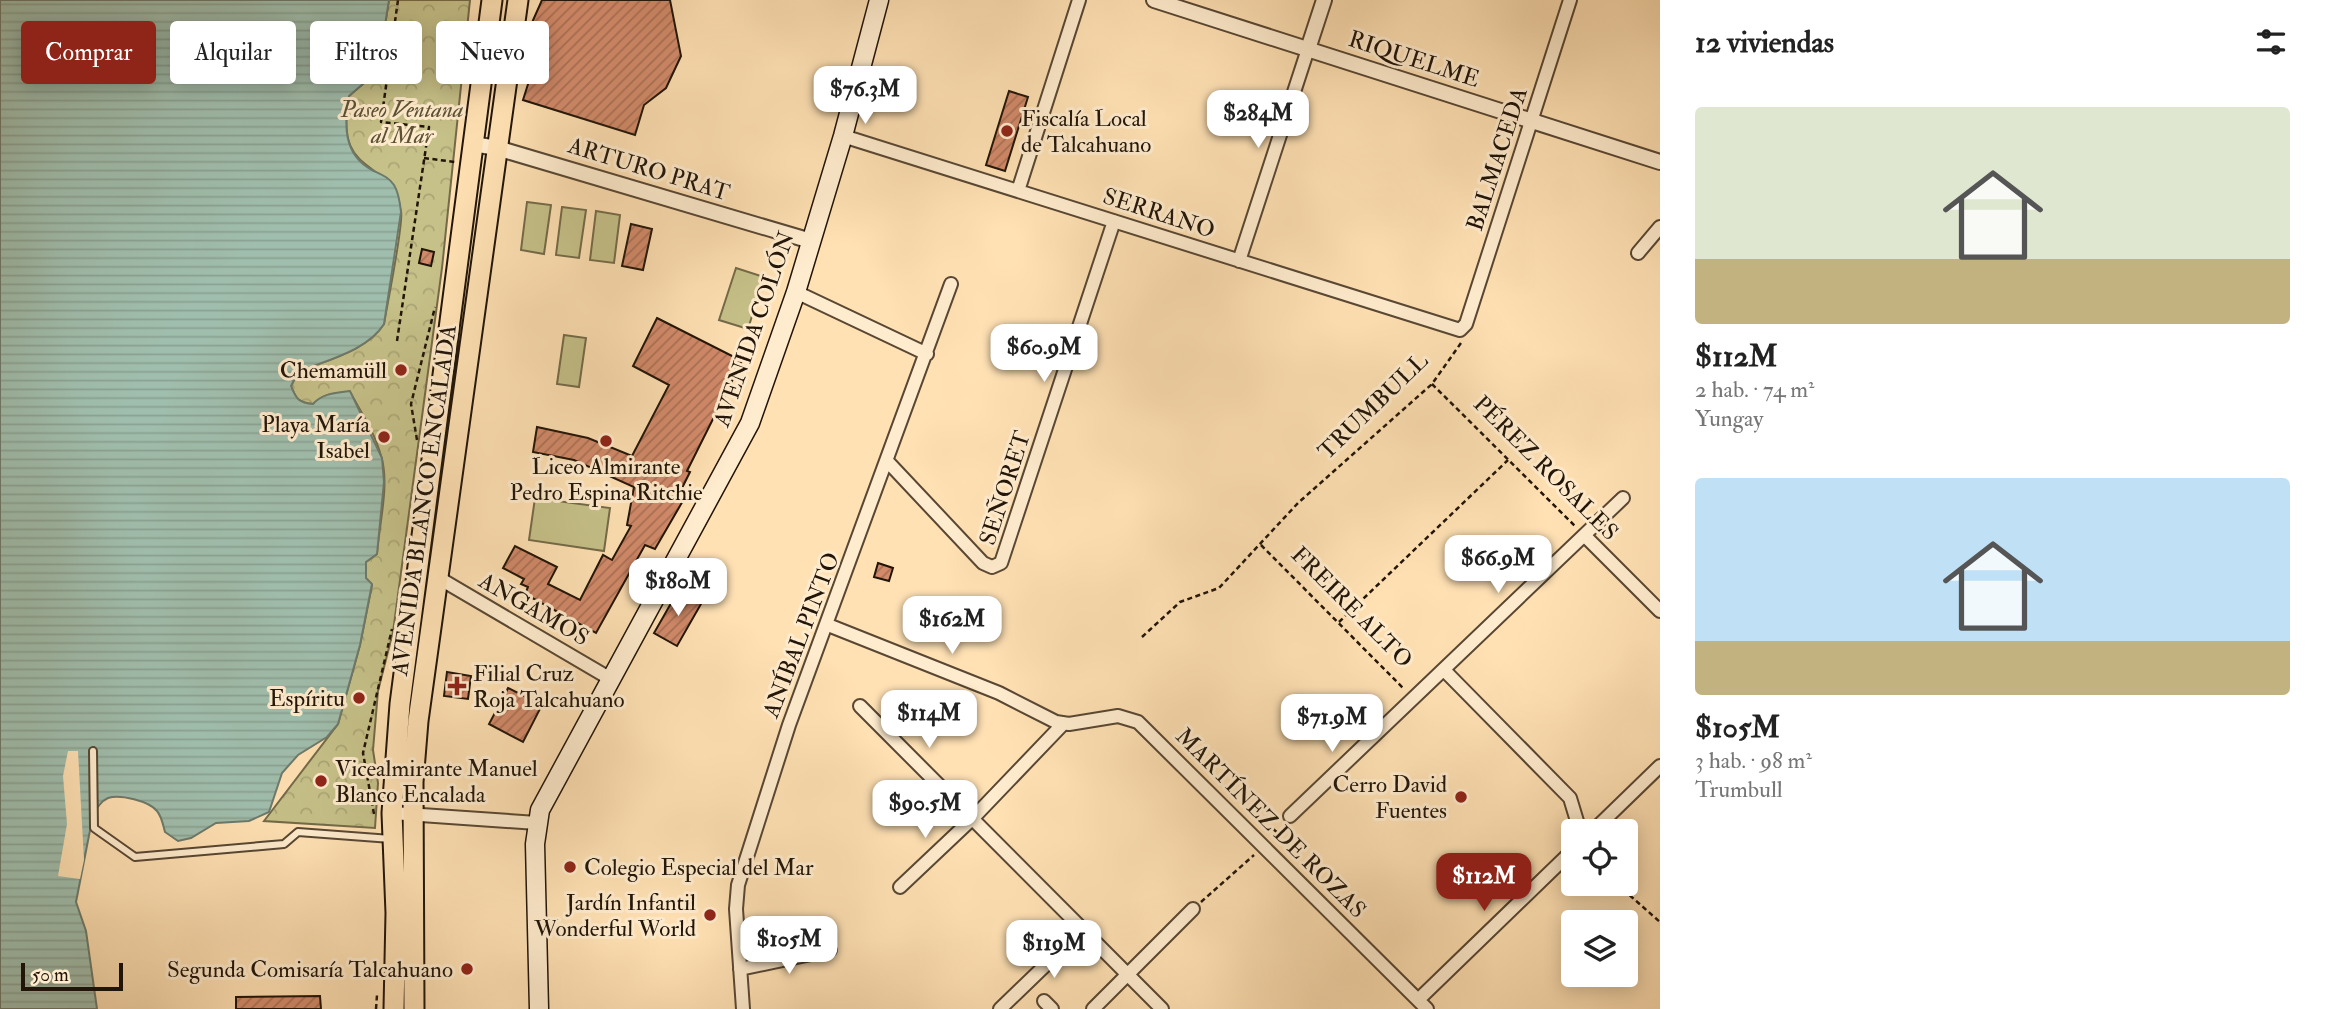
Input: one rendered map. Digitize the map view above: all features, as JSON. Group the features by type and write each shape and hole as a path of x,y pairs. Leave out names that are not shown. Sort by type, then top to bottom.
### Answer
{"main road":[{"name":"AVENIDA BLANCO ENCALADA","path":"394,1009 392,813 405,657 492,0"},
{"name":"AVENIDA BLANCO ENCALADA","path":"414,1009 413,813 417,732 518,0"},
{"name":"AVENIDA COLÓN","path":"539,1009 537,823 549,789 735,453 761,395 796,292 843,136 879,0"}],"street":[{"path":"1018,191 1079,0"},
{"name":"RIQUELME","path":"1154,0 1659,160"},
{"path":"1239,261 1324,0"},
{"name":"BALMACEDA","path":"1462,329 1570,0"},
{"name":"SERRANO","path":"843,136 1457,330 1462,329"},
{"name":"ARTURO PRAT","path":"473,144 497,148 811,241"},
{"name":"SEÑORET","path":"888,462 983,564 997,566 1006,556 1114,221"},
{"path":"1638,253 1660,227"},
{"name":"ANÍBAL PINTO","path":"743,1009 736,909 738,885 789,725 888,462 951,284"},
{"path":"796,292 927,354"},
{"path":"1285,820 1623,498"},
{"name":"PÉREZ ROSALES","path":"1585,536 1660,611"},
{"name":"ANGAMOS","path":"437,577 609,678"},
{"path":"828,625 963,678 1063,724 973,818 900,887"},
{"name":"FREIRE ALTO","path":"1444,670 1570,798 1576,819"},
{"path":"860,706 1162,1009"},
{"name":"MARTÍNEZ DE ROZAS","path":"1063,724 1118,716 1138,722 1423,1005"},
{"path":"1605,819 1660,766"},
{"path":"392,813 537,823"},
{"path":"1423,1005 1561,862"},
{"path":"1093,1009 1194,909"},
{"path":"1000,1009 1084,928"},
{"path":"740,970 830,950"}],"lane":[{"path":"93,751 94,828 135,857 284,844 298,832 393,839"}],"path":[{"path":"395,21 398,0"},
{"path":"386,84 381,122 429,127 397,341"},
{"path":"424,158 470,164"},
{"name":"TRUMBULL","path":"1142,638 1180,602 1219,588 1298,503 1432,384 1458,349 1462,329"},
{"name":"PÉREZ ROSALES","path":"1432,384 1585,536"},
{"path":"1339,622 1508,460"},
{"name":"FREIRE ALTO","path":"1261,545 1414,699"},
{"path":"1194,909 1272,838 1266,832 1271,827 1280,835 1286,829 1285,820"},
{"path":"1631,896 1660,922"}],"green space":[{"name":"Paseo Ventana al Mar","path":"389,0 470,0 468,21 436,21 436,84 461,84 442,268 393,632 378,691 373,750 378,783 375,828 264,821 338,724 360,645 372,585 366,579 366,562 377,554 384,479 381,456 367,423 350,392 335,393 313,404 299,400 291,386 298,372 357,348 384,324 398,247 401,211 394,193 384,180 355,153 349,141 346,122 349,96 363,84 422,84 422,21 386,21"},
{"path":"527,202 551,205 544,254 521,250"},
{"path":"562,207 586,210 579,258 556,255"},
{"path":"596,211 620,215 614,263 590,260"},
{"path":"736,268 764,277 748,329 719,320"},
{"path":"564,335 586,338 579,387 557,384"},
{"path":"535,498 610,508 604,551 529,540"}],"shaded area":[{"path":"0,0 389,0 386,21 310,21 310,84 363,84 349,96 346,117 348,138 355,156 362,164 392,182 397,191 401,212 384,324 357,348 298,372 291,386 299,400 313,404 325,396 350,391 382,458 384,482 377,554 366,562 366,578 372,584 360,645 338,724 327,737 298,755 282,773 269,812 249,821 216,823 191,838 178,841 165,832 159,813 148,804 127,798 106,799 93,815 76,902 86,931 97,1009 0,1009"}],"pier":[{"path":"68,751 78,751 84,860 80,879 58,876 67,824 63,776"}],"building":[{"path":"542,0 670,0 681,56 666,88 644,105 635,135 523,100 528,84 549,84 549,21 533,21"},
{"name":"Fiscalía Local de Talcahuano","path":"1009,91 1028,97 1005,171 986,165"},
{"path":"631,224 652,229 643,270 622,266"},
{"path":"422,249 434,252 431,266 419,263"},
{"path":"657,318 742,361 687,471 690,472 678,496 684,499 655,549 645,545 596,633 525,594 528,587 521,584 524,579 503,568 515,546 557,567 548,584 580,600 603,555 612,560 631,526 627,525 634,487 574,460 533,452 537,427 588,438 632,456 669,385 633,366"},
{"path":"878,563 893,568 889,581 874,577"},
{"path":"678,591 701,604 677,646 654,633"},
{"name":"Filial Cruz Roja Talcahuano","path":"447,672 471,676 468,699 444,696"},
{"path":"508,688 542,705 523,742 489,724"},
{"path":"320,996 321,1009 236,1009 236,997"}],"place":[{"name":"Fiscalía Local de Talcahuano","path":"1007,131"},
{"name":"Chemamüll","path":"401,370"},
{"name":"Playa María Isabel","path":"384,437"},
{"name":"Liceo Almirante Pedro Espina Ritchie","path":"606,441"},
{"name":"Filial Cruz Roja Talcahuano","path":"457,686"},
{"name":"Espíritu","path":"359,698"},
{"name":"Vicealmirante Manuel Blanco Encalada","path":"321,781"},
{"name":"Cerro David Fuentes","path":"1461,797"},
{"name":"Colegio Especial del Mar","path":"570,867"},
{"name":"Jardín Infantil Wonderful World","path":"710,915"},
{"name":"Segunda Comisaría Talcahuano","path":"467,969"}]}
